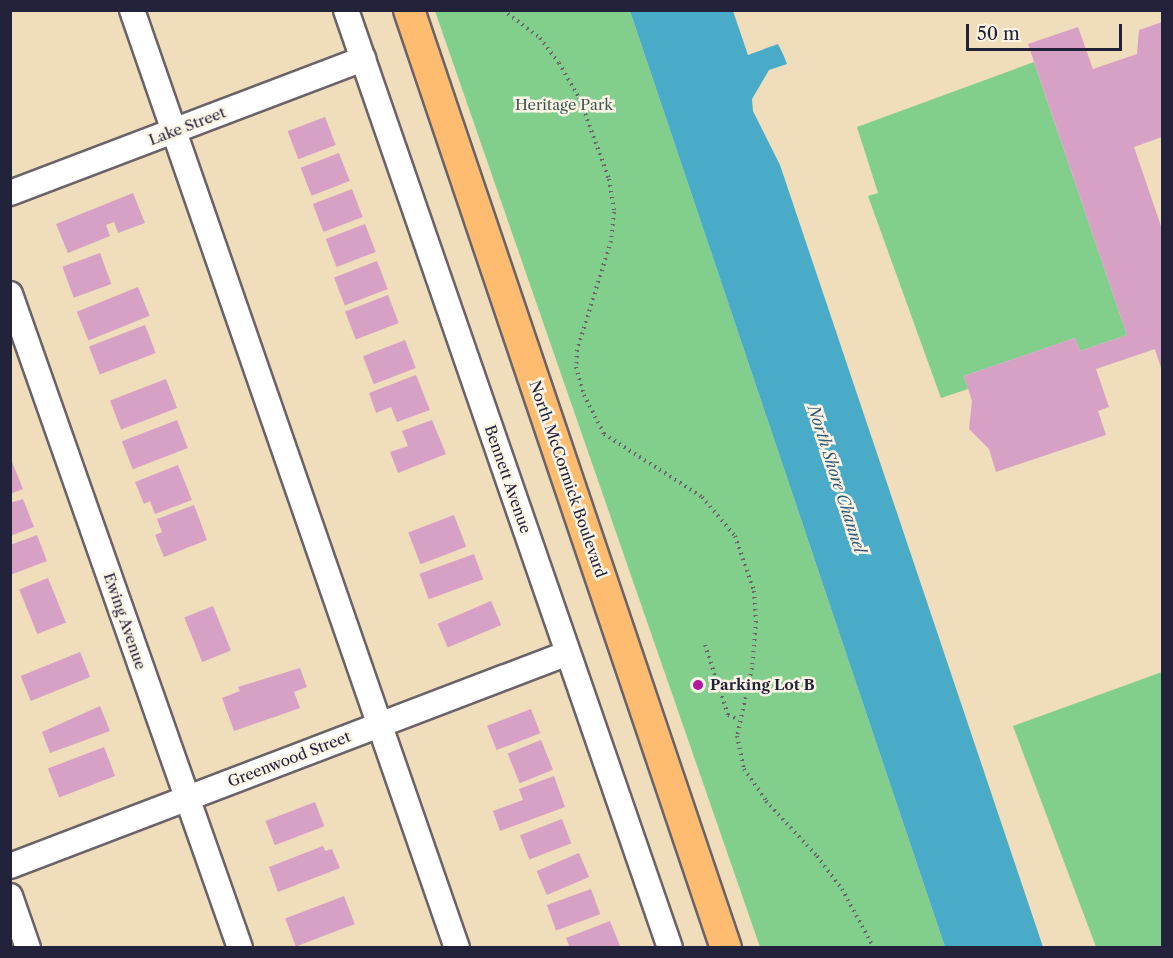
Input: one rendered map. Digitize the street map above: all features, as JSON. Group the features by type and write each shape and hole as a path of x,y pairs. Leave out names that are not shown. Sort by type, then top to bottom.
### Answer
{"main road":[{"name":"North McCormick Boulevard","path":"409,10 726,948"}],"street":[{"path":"132,10 457,948"},
{"name":"Bennett Avenue","path":"346,10 670,948"},
{"name":"Lake Street","path":"10,193 363,59"},
{"name":"Ewing Avenue","path":"10,294 240,948"},
{"name":"Greenwood Street","path":"10,866 568,653"},
{"path":"10,896 28,948"}],"path":[{"path":"503,10 540,38 559,63 579,97 609,179 614,212 611,242 577,350 576,367 593,417 604,434 618,446 702,497 735,536 746,560 756,621 752,668 737,736 744,769 766,801 836,881 874,948"},
{"path":"705,645 728,715 739,720"}],"green space":[{"name":"Heritage Park","path":"435,11 630,11 945,947 760,947"},
{"path":"1034,62 1127,335 1080,351 1075,338 964,376 968,389 941,398 868,196 878,193 857,127"},
{"path":"1162,672 1162,947 1096,947 1013,726"}],"water":[{"name":"North Shore Channel","path":"630,11 733,11 748,55 778,44 783,54 787,64 769,70 752,99 753,111 780,165 1043,947 945,947"}],"building":[{"path":"1162,22 1162,137 1134,147 1162,229 1162,371 1155,349 1096,369 1109,407 1098,411 1106,435 996,472 989,449 969,429 972,401 964,376 1075,338 1080,351 1127,335 1028,44 1078,27 1093,69 1137,54 1139,30"},
{"path":"325,117 336,145 298,159 288,131"},
{"path":"339,153 350,181 311,196 301,168"},
{"path":"352,189 363,217 324,232 313,204"},
{"path":"133,193 145,223 118,233 114,222 106,225 110,236 68,253 56,224"},
{"path":"365,224 376,252 337,267 326,239"},
{"path":"100,253 111,284 74,298 62,267"},
{"path":"377,261 388,289 345,305 334,277"},
{"path":"138,287 150,316 88,340 77,312"},
{"path":"388,295 399,323 356,339 345,311"},
{"path":"145,325 156,353 100,375 89,347"},
{"path":"405,340 416,368 374,384 363,356"},
{"path":"416,375 430,410 397,422 391,407 376,413 369,393"},
{"path":"166,379 177,408 121,429 110,401"},
{"path":"177,420 188,448 133,469 122,441"},
{"path":"432,420 446,454 398,473 390,452 408,446 402,431"},
{"path":"10,457 23,489 10,494"},
{"path":"178,465 192,500 155,514 150,501 144,504 135,482"},
{"path":"23,499 34,527 10,536 10,503"},
{"path":"194,505 207,540 164,557 155,535 162,532 157,519"},
{"path":"454,515 466,547 420,564 408,533"},
{"path":"37,535 47,561 10,575 10,545"},
{"path":"474,554 483,579 429,599 419,574"},
{"path":"48,578 66,623 37,634 19,590"},
{"path":"491,601 501,625 448,648 438,624"},
{"path":"213,606 231,651 202,662 184,618"},
{"path":"80,652 90,677 31,701 21,676"},
{"path":"300,668 307,687 294,692 300,708 234,731 222,698 240,691 238,687"},
{"path":"100,706 110,731 50,753 42,732"},
{"path":"531,709 540,733 496,750 487,726"},
{"path":"541,740 553,770 520,783 508,753"},
{"path":"104,747 115,776 59,797 48,769"},
{"path":"554,776 565,807 500,831 493,811 523,800 519,789"},
{"path":"315,802 324,826 275,845 266,821"},
{"path":"562,819 571,843 529,859 520,835"},
{"path":"323,846 325,851 332,849 340,868 278,892 269,867"},
{"path":"579,853 589,877 547,895 537,871"},
{"path":"591,889 600,914 556,930 547,905"},
{"path":"344,896 355,924 296,947 285,919"},
{"path":"610,921 620,946 570,948 566,938"}],"place":[{"name":"Parking Lot B","path":"698,685"}]}
